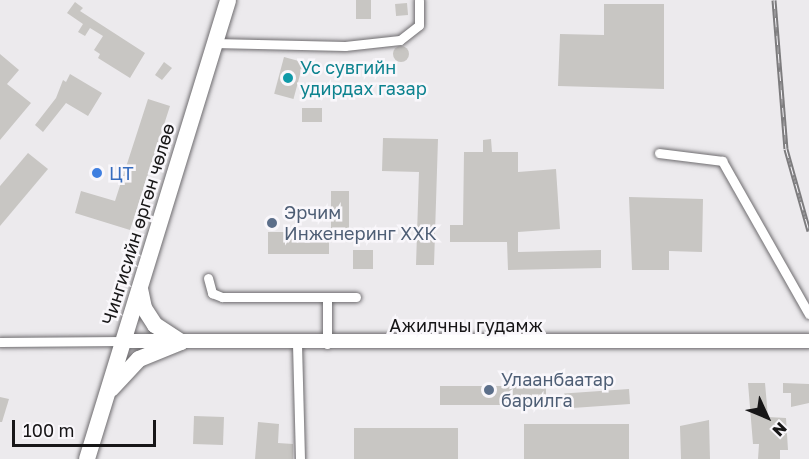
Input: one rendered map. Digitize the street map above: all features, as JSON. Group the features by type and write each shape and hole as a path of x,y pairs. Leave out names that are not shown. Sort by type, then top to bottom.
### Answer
{"highway":[{"name":"Чингисийн өргөн чөлөө","path":"87,459 228,0"},
{"path":"139,287 144,308 155,325 181,342"},
{"path":"107,394 140,359 181,342"}],"main road":[{"name":"Ажилчны гудамж","path":"123,341 297,344 809,341"}],"street":[{"path":"214,43 345,46 400,40 419,25 419,0"},
{"path":"659,153 722,161 809,314"},
{"path":"208,278 212,293 222,297 327,299 356,297"},
{"path":"327,299 327,344"},
{"path":"0,342 123,341"},
{"path":"297,344 300,459"}],"building":[{"path":"356,0 371,0 371,19 356,19"},
{"path":"75,2 83,8 80,11 145,53 130,78 98,58 100,54 94,50 103,36 90,28 85,36 78,32 83,24 67,13"},
{"path":"407,3 408,15 396,16 395,4"},
{"path":"604,4 664,4 664,89 558,86 560,34 604,35"},
{"path":"401,46 409,54 401,62 393,54"},
{"path":"0,54 19,70 7,84 31,103 0,140"},
{"name":"Ус сувгийн удирдах газар","path":"284,57 303,62 293,99 274,94"},
{"path":"164,62 172,68 162,80 155,75"},
{"path":"70,74 102,93 88,116 66,103 43,132 35,125 56,98 63,80 66,82"},
{"path":"148,99 170,106 130,230 75,213 81,191 115,201"},
{"path":"302,108 322,108 322,122 302,122"},
{"path":"383,138 438,139 434,265 416,265 419,172 382,171"},
{"path":"491,139 492,152 518,152 518,172 556,169 560,229 518,232 518,252 601,250 601,268 508,270 507,242 450,242 450,225 463,225 464,152 483,152 483,140"},
{"path":"28,153 48,169 0,226 0,186"},
{"path":"331,191 349,191 349,228 331,228"},
{"path":"629,197 703,199 702,252 669,251 669,270 632,270"},
{"path":"268,232 329,232 329,254 268,254"},
{"path":"353,250 373,250 373,269 353,269"},
{"path":"748,383 765,383 768,417 786,418 788,450 780,450 780,459 758,459 759,444 753,444"},
{"path":"783,383 809,384 809,403 791,407 791,393 783,393"},
{"path":"440,386 546,386 546,405 440,405"},
{"path":"629,389 630,404 565,408 564,394"},
{"path":"0,397 9,399 2,422 0,422"},
{"path":"194,416 224,417 223,445 193,444"},
{"path":"709,420 710,459 681,459 680,426"},
{"path":"258,422 279,424 278,443 293,444 293,459 255,459"},
{"path":"524,424 629,424 629,459 524,459"},
{"path":"354,428 458,428 458,459 354,459"}],"railway":[{"path":"774,0 786,149 809,231"}],"place":[{"name":"Ус сувгийн удирдах газар","path":"288,78"},
{"name":"ЦТ","path":"97,173"},
{"name":"Эрчим Инженеринг ХХК","path":"272,223"},
{"name":"Улаанбаатар барилга","path":"489,390"}]}
